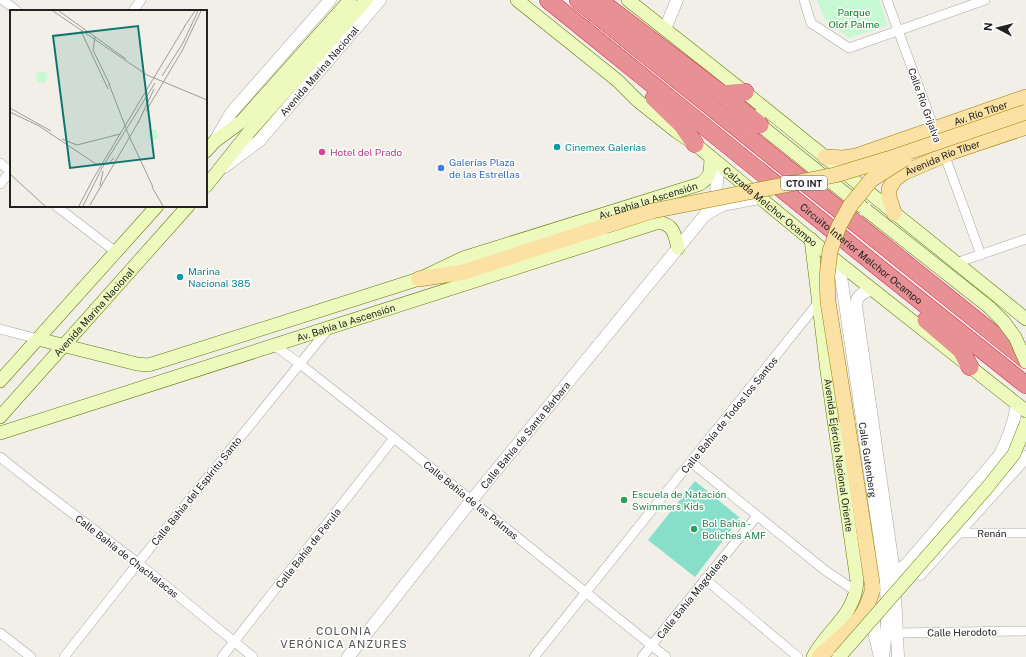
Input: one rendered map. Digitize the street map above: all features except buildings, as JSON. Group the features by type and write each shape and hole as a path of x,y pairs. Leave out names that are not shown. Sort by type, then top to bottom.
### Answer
{"highway":[{"name":"Circuito Interior Melchor Ocampo","path":"548,0 1026,385"},
{"name":"Circuito Interior Melchor Ocampo","path":"578,0 1026,361"},
{"path":"598,0 722,94 760,125"},
{"path":"634,70 655,101 682,125 695,144"},
{"path":"722,94 748,95"},
{"path":"878,267 893,293 961,350 970,367"}],"main road":[{"name":"Avenida Marina Nacional","path":"207,185 333,29 350,0"},
{"name":"Avenida Marina Nacional","path":"207,150 215,141 241,122 333,29 366,0"},
{"name":"Calzada Melchor Ocampo","path":"518,0 618,81 638,101 677,132 695,144 811,240 1022,408"},
{"name":"CTO INT","path":"628,0 1026,319"},
{"path":"748,95 760,125 989,307 1003,321 1015,337 1026,361"},
{"name":"Av. Río Tíber","path":"938,128 1026,97"},
{"path":"419,279 464,272 652,211 835,175 1026,112"},
{"name":"Avenida Río Tíber","path":"894,213 888,194 890,186 895,179 908,170 948,154 1026,127"},
{"path":"825,157 852,157 938,128 947,145 948,154"},
{"path":"819,657 852,626 861,615 867,606 873,589 828,302 827,277 830,251 839,226 850,206 871,180 923,147"},
{"name":"Av. Bahía la Ascensión","path":"38,339 137,364 143,365 156,363 419,279 464,258 700,184 710,175 715,161"},
{"path":"0,381 156,207"},
{"name":"Avenida Marina Nacional","path":"0,417 187,207"},
{"name":"Av. Bahía la Ascensión","path":"0,433 659,222 667,224 672,228 678,248"},
{"name":"Avenida Ejército Nacional Oriente","path":"811,240 827,371 857,581 856,592 850,609 822,644 814,657"},
{"path":"156,363 160,382"},
{"path":"838,657 986,489 1014,454 1026,424"}],"street":[{"path":"3,0 16,10"},
{"path":"134,10 141,0"},
{"name":"Avenida Marina Nacional","path":"215,141 231,113 330,0"},
{"name":"Avenida Marina Nacional","path":"219,171 259,141 380,0"},
{"path":"665,29 677,0"},
{"path":"804,0 811,22 849,48 985,0"},
{"name":"Calle Río Grijalva","path":"887,0 898,31 938,128"},
{"name":"Calle Río Grijalva","path":"948,154 981,255"},
{"name":"Calle Bahía de Santa Bárbara","path":"348,657 471,501 705,214 715,197 715,161"},
{"path":"0,163 10,170"},
{"path":"0,184 10,172"},
{"path":"705,214 722,205 760,198"},
{"path":"57,207 116,252"},
{"path":"956,263 1026,239"},
{"name":"Calle Gutenberg","path":"839,262 859,366 894,573 898,657"},
{"name":"Calle Gutenberg","path":"872,289 860,295 856,303 859,366 886,581 887,623 881,657"},
{"name":"Calle Bahía de Todos los Santos","path":"534,657 692,463 818,303"},
{"name":"Calle Bahía del Espíritu Santo","path":"64,657 138,563 330,327"},
{"path":"0,329 38,339"},
{"name":"Calle Bahía de las Palmas","path":"274,345 394,438 666,657"},
{"path":"827,371 859,366"},
{"path":"894,573 906,565 999,456 1009,438 1015,418 1022,408"},
{"name":"Calle Bahía de Perula","path":"222,657 394,438"},
{"name":"Calle Bahía de Chachalacas","path":"0,457 138,563 253,657"},
{"path":"896,600 1026,457"},
{"path":"692,463 826,571 856,592"},
{"name":"Calle Bahía Magdalena","path":"642,657 757,516"},
{"name":"Renán","path":"958,533 1026,533"},
{"path":"705,579 798,657"},
{"path":"873,589 874,632 881,657"},
{"name":"Calle Herodoto","path":"897,633 1026,631"},
{"path":"0,633 31,657"}],"green space":[{"name":"Parque Olof Palme","path":"817,0 879,0 888,25 849,38 824,18"},
{"name":"Bol Bahia - Boliches AMF","path":"695,481 740,518 695,577 648,540"}],"place":[{"name":"Cinemex Galerías","path":"557,147"},
{"name":"Hotel del Prado","path":"322,152"},
{"name":"Galerías Plaza de las Estrellas","path":"441,168"},
{"name":"Marina Nacional 385","path":"180,277"},
{"name":"Escuela de Natación Swimmers Kids","path":"624,500"},
{"name":"Bol Bahia - Boliches AMF","path":"694,529"}],"district":[{"name":"COLONIA VERÓNICA ANZURES","path":"344,637"}]}
